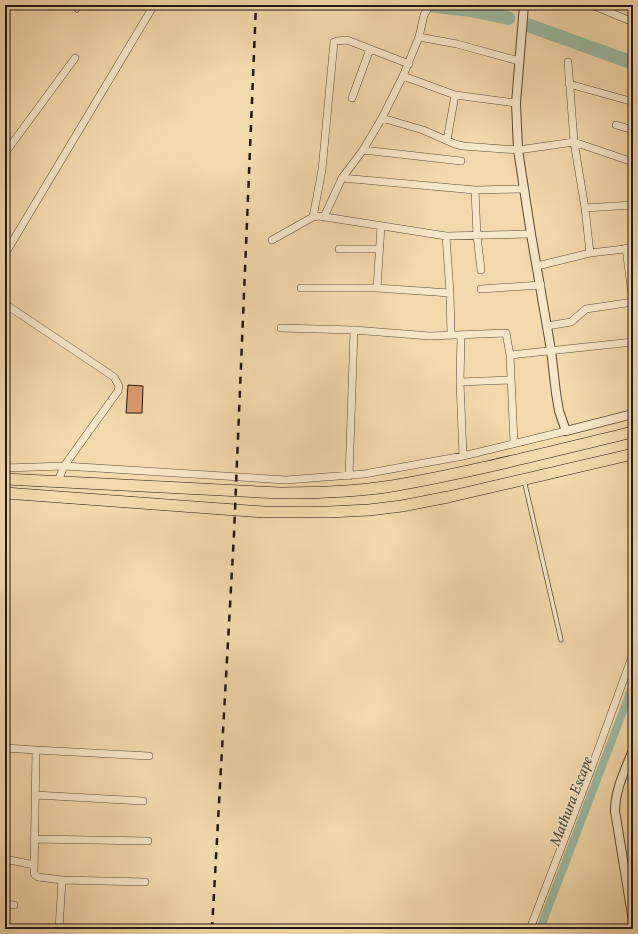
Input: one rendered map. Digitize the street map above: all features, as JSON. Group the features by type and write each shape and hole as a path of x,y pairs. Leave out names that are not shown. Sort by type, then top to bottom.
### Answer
{"highway":[{"path":"5,479 272,492 323,493 407,483 454,474 633,432"},
{"path":"5,493 263,512 329,512 369,510 402,506 448,497 633,454"}],"street":[{"path":"5,254 154,5"},
{"path":"324,217 342,178 363,150 382,118 409,64 419,37 424,15 430,5"},
{"path":"524,5 516,103 518,150 536,266 541,285 556,394 566,431"},
{"path":"592,5 605,8 633,22"},
{"path":"419,37 458,44 519,61"},
{"path":"313,217 322,170 334,42 347,40 409,64"},
{"path":"352,98 370,50"},
{"path":"5,153 75,58"},
{"path":"568,62 574,142 585,208 590,253"},
{"path":"403,76 455,95 516,103"},
{"path":"569,84 630,101"},
{"path":"447,140 455,95"},
{"path":"382,118 423,130 463,146 518,150 574,142 633,162"},
{"path":"616,125 633,130"},
{"path":"363,150 461,161"},
{"path":"342,178 475,190 524,189"},
{"path":"475,190 477,236 481,270"},
{"path":"585,208 633,205"},
{"path":"272,240 313,217 319,216 446,236 531,234"},
{"path":"377,288 381,226"},
{"path":"446,236 451,335"},
{"path":"536,266 590,253 630,248 633,302 589,308 583,311 571,322 547,326"},
{"path":"339,249 380,249"},
{"path":"481,289 541,285"},
{"path":"301,288 377,288 450,293"},
{"path":"5,304 114,377 118,382 118,391 64,466 58,481"},
{"path":"281,328 354,330 430,336 506,333 510,355 514,444"},
{"path":"350,476 354,330"},
{"path":"461,335 460,382 463,456"},
{"path":"510,355 633,342"},
{"path":"460,382 511,380"},
{"path":"5,468 64,466 286,480 350,476 463,456 633,414"},
{"path":"530,929 633,654"},
{"path":"5,748 149,756"},
{"path":"36,750 34,840 34,873 36,877 62,880 146,882"},
{"path":"633,750 616,795 615,803 615,811 633,921"},
{"path":"35,795 143,801"},
{"path":"34,840 148,841"},
{"path":"5,860 34,865"},
{"path":"59,929 62,880"},
{"path":"5,904 14,905"}],"lane":[{"path":"77,10 80,5"},
{"path":"524,479 561,640"}],"building":[{"path":"128,385 143,386 142,413 126,413"}],"waterway":[{"name":"Mathura Escape","path":"427,5 471,10 508,18"},
{"name":"Mathura Escape","path":"525,24 633,63"},
{"name":"Mathura Escape","path":"540,929 633,685"}],"railway":[{"path":"212,929 234,534 256,5"}]}
